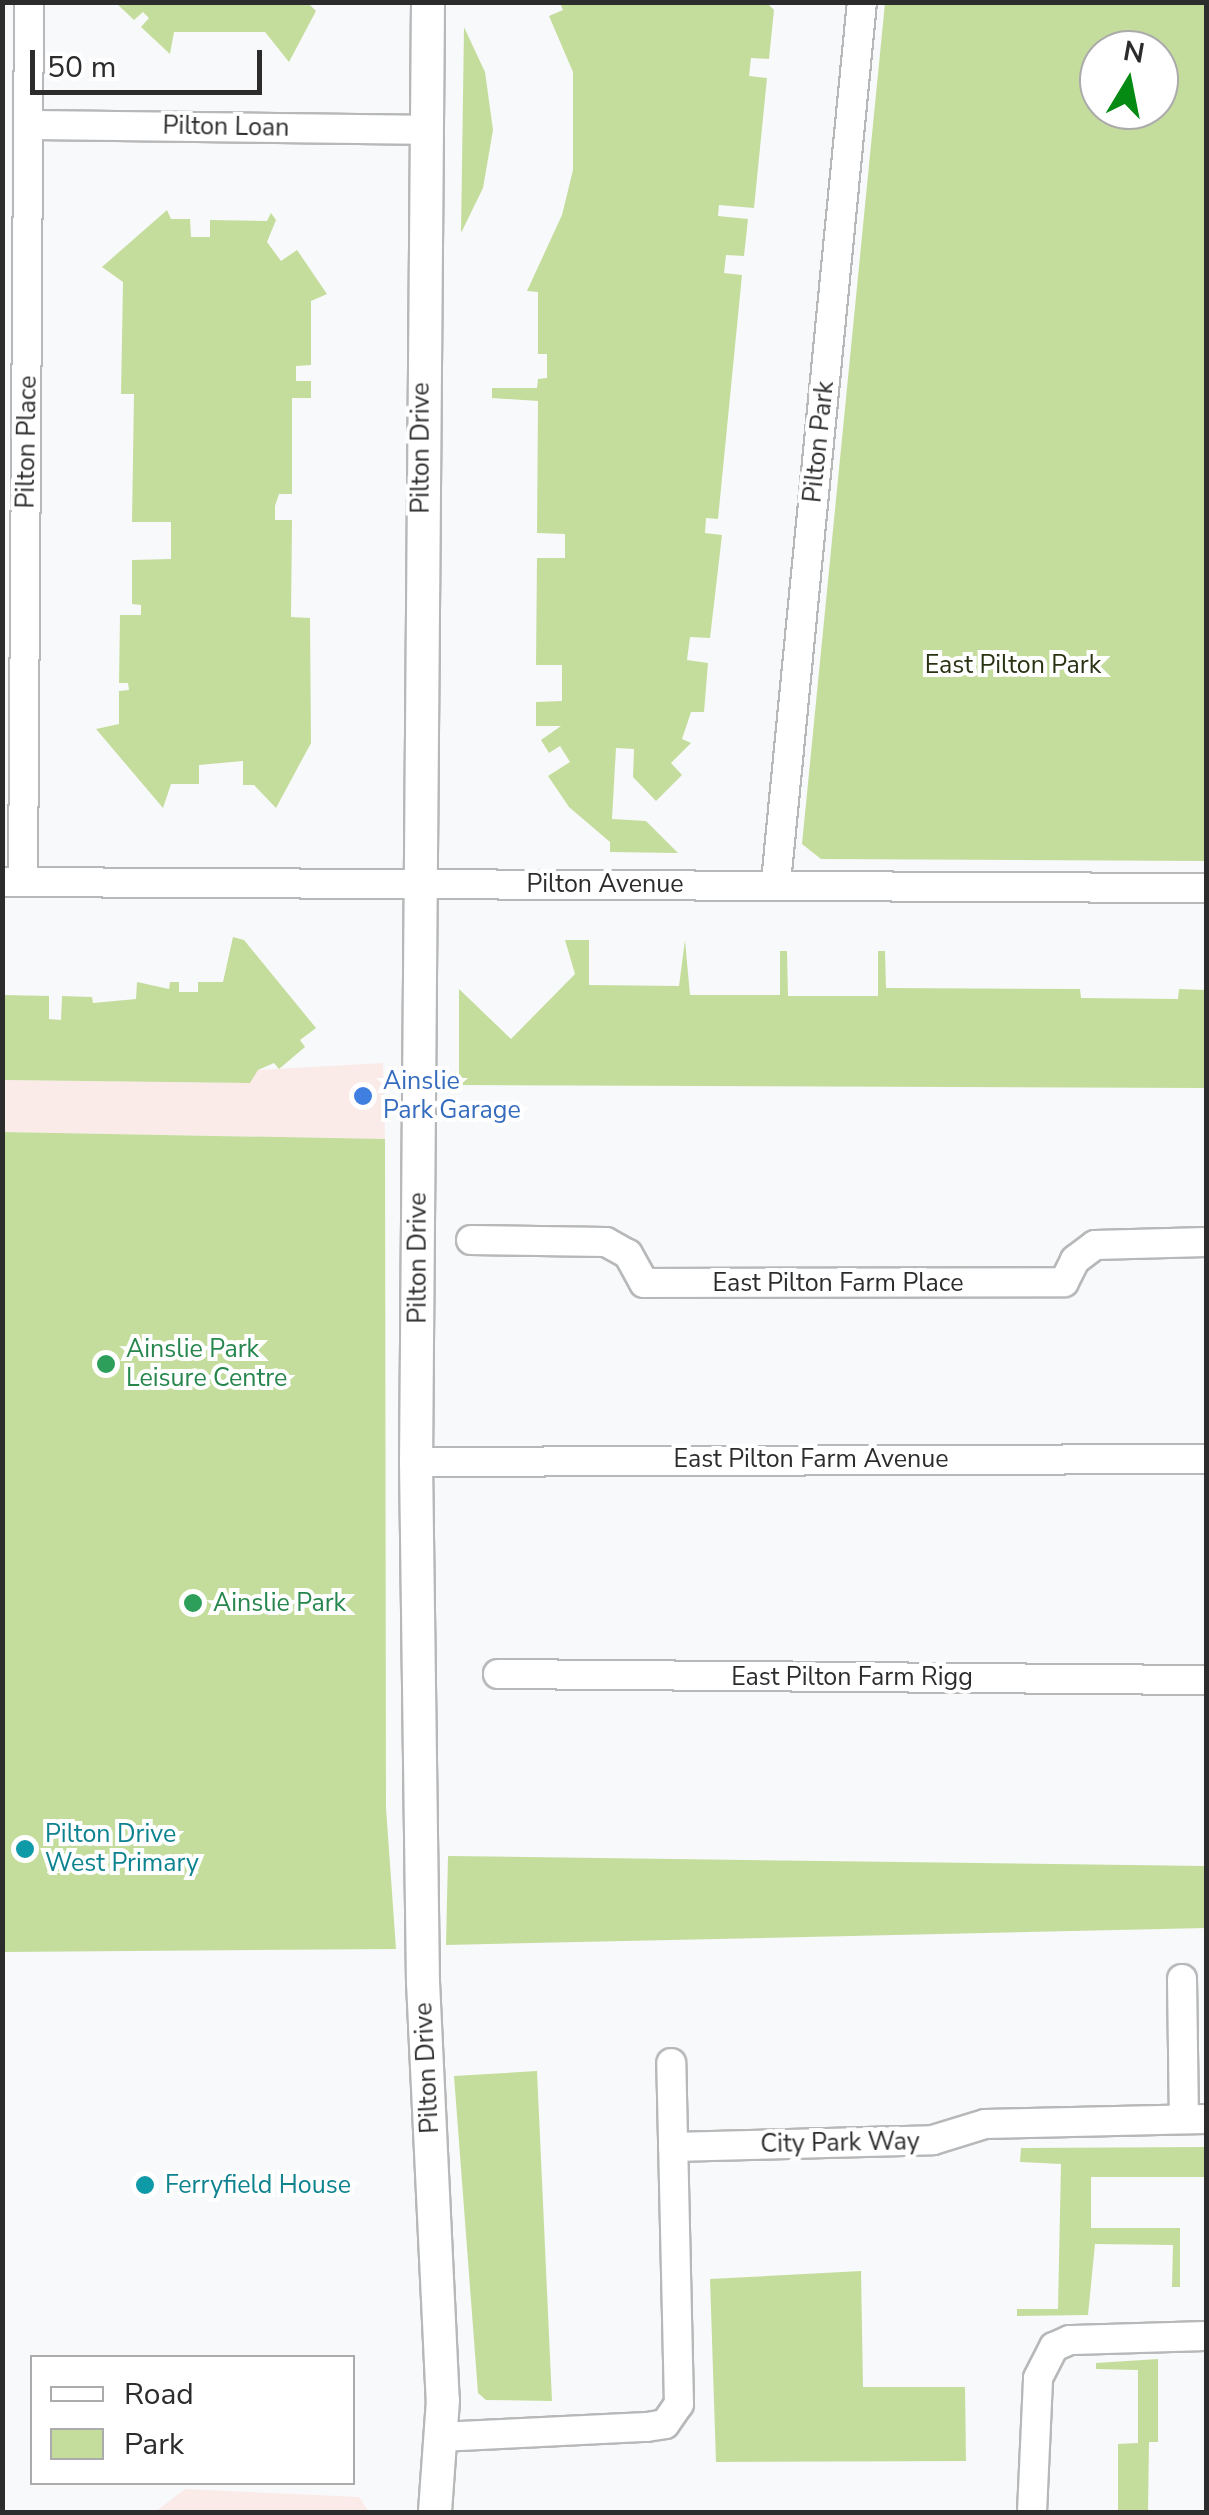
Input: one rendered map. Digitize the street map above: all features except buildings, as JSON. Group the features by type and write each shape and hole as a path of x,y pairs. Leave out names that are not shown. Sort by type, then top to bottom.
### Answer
{"street":[{"name":"Pilton Place","path":"13,882 16,266 28,125 30,2"},
{"name":"Pilton Drive","path":"428,2 416,1462 423,1982 440,2437 435,2512"},
{"name":"Pilton Park","path":"776,882 862,2"},
{"name":"Pilton Loan","path":"28,125 424,130"},
{"name":"Pilton Avenue","path":"13,882 776,882 1206,888"},
{"name":"East Pilton Farm Place","path":"471,1240 606,1242 628,1254 644,1283 1064,1282 1074,1260 1095,1245 1206,1242"},
{"name":"East Pilton Farm Avenue","path":"416,1462 1206,1458"},
{"name":"East Pilton Farm Rigg","path":"498,1674 1206,1680"},
{"name":"City Park Way","path":"672,2146 933,2140 985,2124 1195,2119 1182,1979"},
{"path":"440,2437 665,2424 679,2404 671,2063"},
{"path":"1032,2512 1038,2378 1054,2348 1070,2340 1206,2336"}],"shaded area":[{"path":"383,1063 385,1139 3,1132 3,1080 250,1083 258,1070"},
{"path":"185,2489 359,2497 369,2512 155,2512"}],"green space":[{"path":"766,2 774,10 769,59 751,58 749,76 767,78 754,208 719,205 718,216 748,219 744,256 726,255 724,273 742,275 718,519 706,518 705,533 722,535 710,638 690,637 687,660 708,663 704,712 691,712 682,739 691,743 671,763 682,775 656,801 633,777 634,749 616,748 612,819 646,821 678,853 610,852 610,842 569,807 548,776 570,762 560,746 549,753 541,740 561,726 536,726 536,702 562,701 562,665 536,665 537,558 565,558 565,534 537,533 538,401 492,398 492,388 537,388 538,379 547,378 547,354 538,354 538,292 527,291 562,215 573,170 573,72 549,16 563,10 560,3"},
{"path":"116,3 308,3 316,11 289,62 265,32 174,32 170,54 141,27 149,18 143,12 134,20"},
{"name":"East Pilton Park","path":"885,3 1206,3 1206,861 821,859 802,844"},
{"path":"464,27 485,72 493,130 483,188 461,233"},
{"path":"167,210 171,219 190,219 191,237 210,237 210,220 267,221 271,213 276,220 267,242 281,261 297,250 327,294 311,301 311,365 296,366 296,381 311,381 311,398 292,398 292,494 279,494 275,506 275,520 292,520 291,617 310,618 311,743 276,808 254,785 243,785 243,761 199,765 199,784 171,784 163,808 96,729 119,724 119,691 129,690 128,683 119,683 120,615 141,615 141,605 132,604 132,560 171,559 171,522 132,522 134,394 121,394 123,282 102,267"},
{"path":"233,937 244,940 316,1028 300,1040 305,1047 279,1069 274,1063 258,1070 250,1083 3,1080 4,995 49,996 49,1019 61,1020 62,996 92,997 93,1003 136,999 137,982 169,989 170,982 179,982 179,992 198,992 198,982 223,982"},
{"path":"565,940 589,940 589,985 679,986 685,940 690,995 780,995 780,951 787,951 788,996 878,996 878,951 885,951 886,988 1080,989 1081,998 1178,999 1179,989 1206,990 1206,1088 459,1085 459,989 511,1039 575,974"},
{"name":"Ainslie Park","path":"3,1132 385,1139 386,1808 396,1949 3,1952"},
{"path":"448,1856 1206,1866 1206,1928 446,1945"},
{"path":"537,2071 552,2401 486,2400 478,2393 454,2076"},
{"path":"1206,2147 1206,2177 1091,2177 1091,2228 1180,2228 1180,2287 1172,2287 1173,2245 1095,2244 1088,2315 1017,2316 1017,2309 1058,2309 1061,2164 1020,2162 1021,2148"},
{"path":"861,2271 863,2387 965,2387 966,2461 716,2462 710,2279"},
{"path":"1158,2359 1158,2442 1149,2442 1148,2512 1118,2512 1118,2444 1138,2443 1138,2370 1096,2369 1096,2363"}],"place":[{"name":"Ainslie Park Garage","path":"363,1096"},
{"name":"Ainslie Park Leisure Centre","path":"106,1364"},
{"name":"Ainslie Park","path":"193,1603"},
{"name":"Pilton Drive West Primary","path":"25,1849"},
{"name":"Ferryfield House","path":"145,2185"}]}
